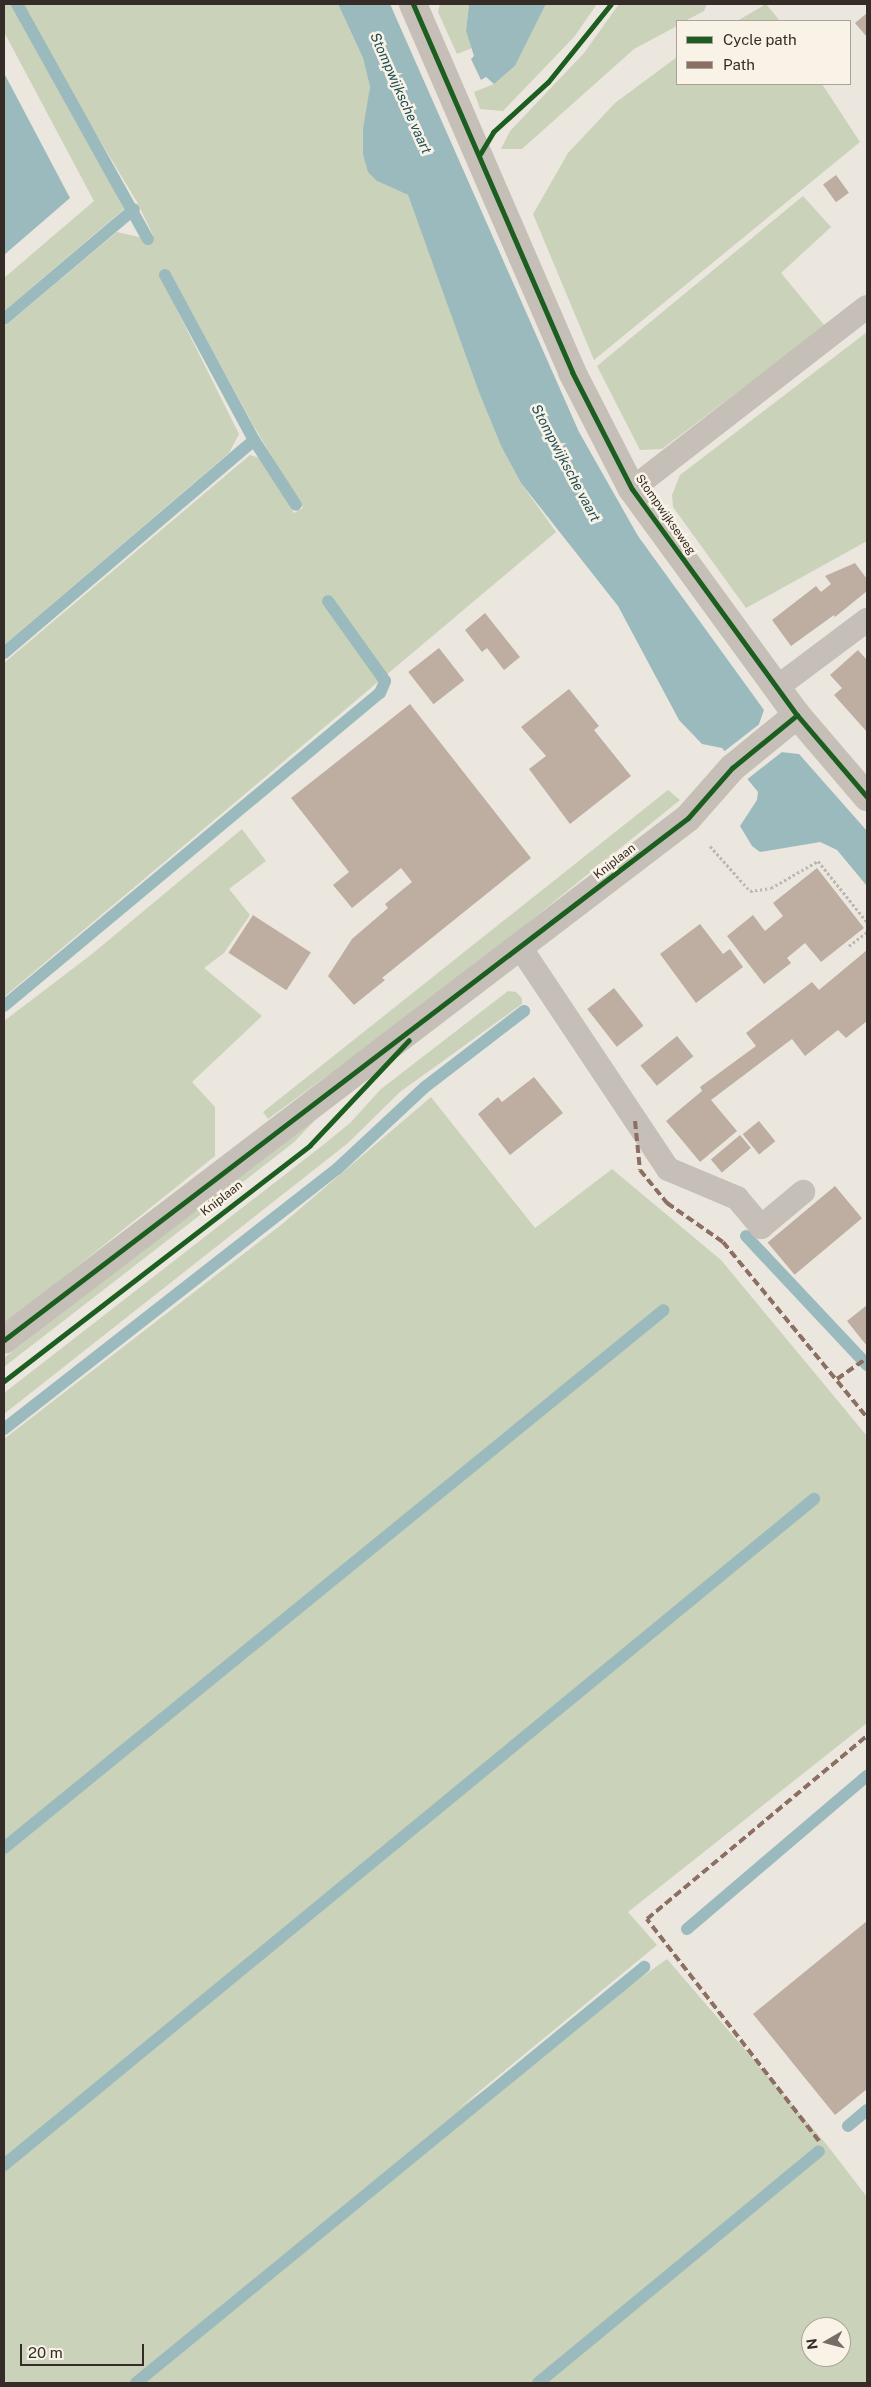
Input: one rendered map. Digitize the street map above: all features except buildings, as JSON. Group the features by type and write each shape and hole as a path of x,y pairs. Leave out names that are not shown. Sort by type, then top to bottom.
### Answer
{"street":[{"name":"Stompwijkseweg","path":"413,4 480,154 572,372 632,489 776,688 867,797"},
{"name":"Kniplaan","path":"4,1340 688,818 732,768 797,715"}],"lane":[{"path":"632,489 867,307"},
{"path":"776,688 867,620"},
{"path":"520,947 668,1169 737,1198 761,1228 803,1192"}],"path":[{"path":"688,818 738,881 750,891 771,888 818,861 867,922"},
{"path":"849,946 867,932"}],"green space":[{"path":"4,4 17,4 124,209 4,311 4,278 94,201 4,32"},
{"path":"18,4 338,4 363,58 370,87 363,154 377,181 408,195 502,448 521,483 556,532 4,997 4,663 250,455 263,459 294,513 303,508 256,430 170,273 165,275 161,278 239,434 229,453 4,645 4,327 117,232 148,239 153,235 137,202"},
{"path":"440,4 469,4 466,31 472,48 457,54 438,12"},
{"path":"546,4 597,4 574,37 503,111 480,109 474,92 494,84 515,66"},
{"path":"619,4 707,4 704,11 687,20 676,20 676,27 634,49 522,149 501,149 510,131 584,53"},
{"path":"766,4 779,20 739,20"},
{"path":"676,58 676,85 823,85 860,142 594,360 533,214 568,153 615,103"},
{"path":"803,196 831,227 781,273 825,326 662,449 640,450 597,366"},
{"path":"867,332 867,541 746,608 673,507 672,495 680,475"},
{"path":"668,790 680,800 457,980 268,1119 263,1112"},
{"path":"242,829 266,861 229,889 250,915 224,953 204,968 262,1016 192,1082 215,1107 215,1156 4,1325 4,1021 92,954"},
{"path":"508,991 516,992 522,998 522,1004 400,1092 348,1143 4,1414 4,1393 323,1145 350,1123 381,1089"},
{"path":"431,1097 535,1228 612,1169 721,1260 867,1436 867,1723 628,1912 657,1945 458,2109 667,1959 827,2145 867,2197 867,2383 4,2383 4,1439 281,1225"},
{"path":"325,1110 293,1143 4,1367 4,1358"}],"water":[{"name":"Stompwijksche vaart","path":"338,4 390,4 579,432 638,536 764,710 759,724 781,752 799,754 867,831 867,886 837,850 820,842 760,852 752,846 740,826 757,800 758,792 722,748 702,744 679,720 618,606 521,483 502,448 479,392 408,195 377,181 368,172 363,154 363,129 370,87 363,58"},
{"path":"469,4 546,4 515,66 494,84 486,77 481,80 471,59 474,56 466,31"},
{"path":"4,73 70,198 4,255"}],"pier":[{"path":"762,722 784,750 745,781 723,753"}],"waterway":[{"path":"17,4 148,239"},
{"path":"4,319 134,209"},
{"path":"165,275 254,440 296,505"},
{"path":"4,653 254,440"},
{"path":"4,1006 380,693 385,681 328,601"},
{"path":"4,1429 337,1169 425,1087 524,1011"},
{"path":"746,1236 867,1365"},
{"path":"4,1848 664,1310"},
{"path":"4,2165 814,1499"},
{"path":"687,1929 867,1776"},
{"path":"136,2383 644,1967"},
{"path":"848,2126 867,2110"},
{"path":"538,2383 819,2151"}],"marked path":[{"path":"635,1121 640,1170 667,1203 723,1242 867,1417"},
{"path":"837,1379 867,1358"},
{"path":"819,2141 647,1919 867,1736"}],"cycle path":[{"path":"413,4 572,372 632,489 797,715 867,797"},
{"path":"480,154 493,132 548,82 611,4"},
{"path":"4,1340 688,818 732,768 797,715"},
{"path":"4,1381 310,1145 409,1040"}]}
